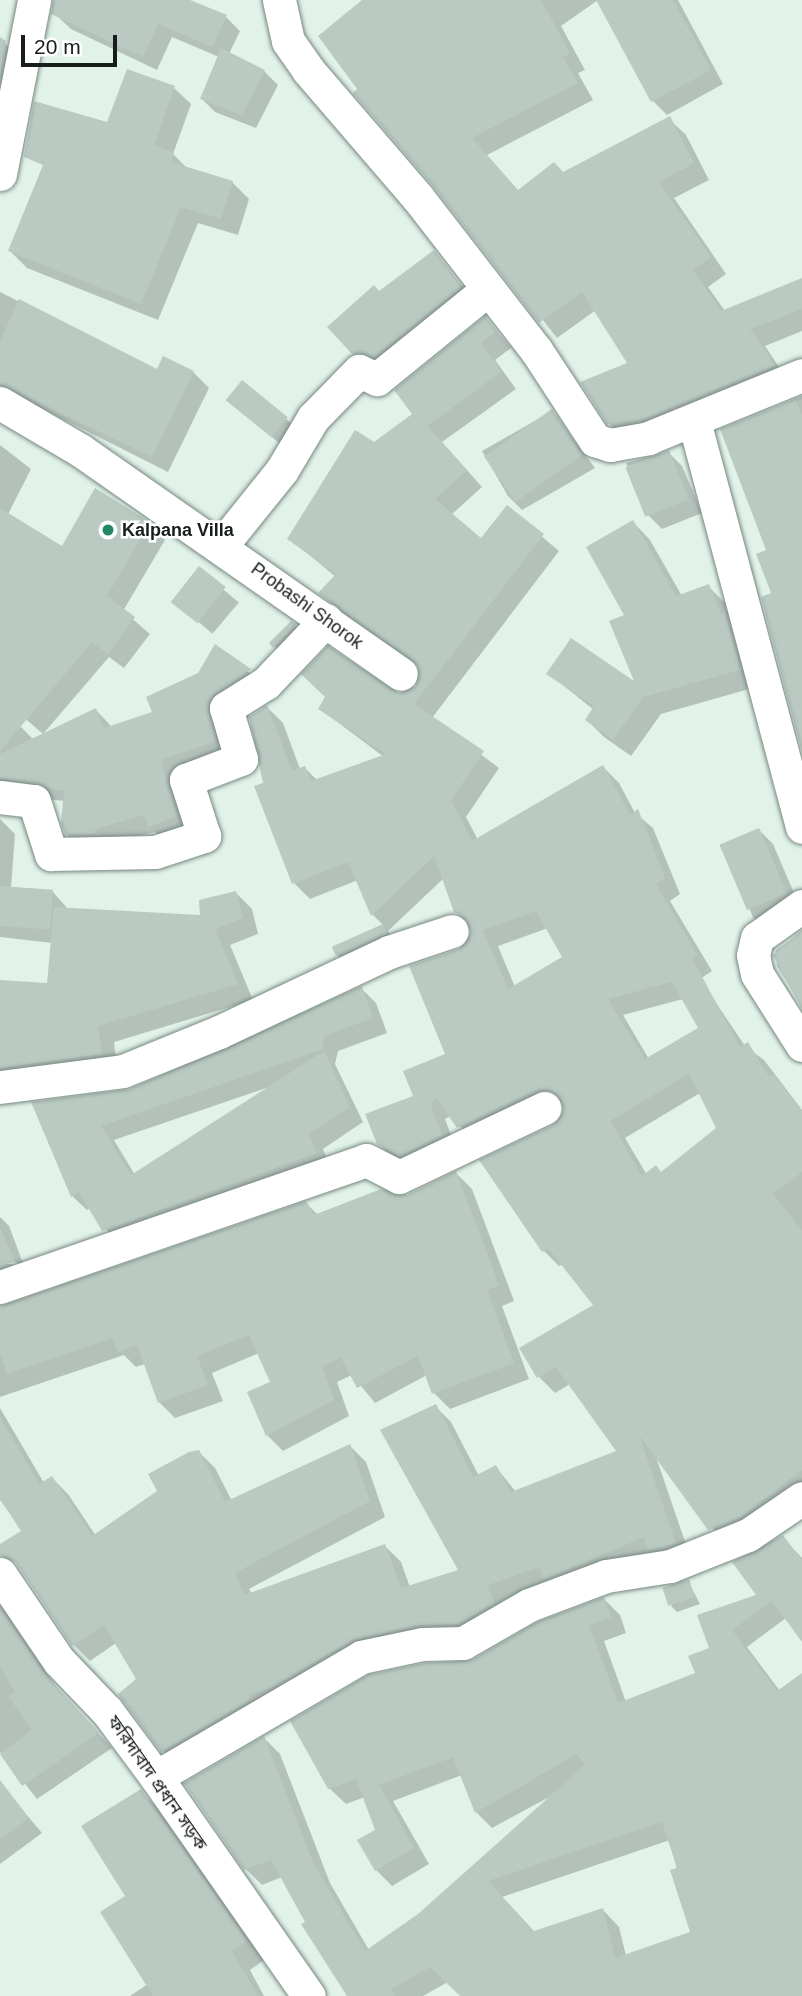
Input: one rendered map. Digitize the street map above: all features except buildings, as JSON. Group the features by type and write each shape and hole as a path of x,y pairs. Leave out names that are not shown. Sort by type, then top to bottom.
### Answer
{"street":[{"path":"0,174 34,0"},
{"path":"279,0 288,41 308,70 418,198 536,350 595,440 610,446 648,438 802,375"},
{"path":"221,546 282,470 313,418 359,371 376,379 487,290"},
{"name":"Probashi Shorok","path":"0,402 80,450 401,674"},
{"path":"694,421 752,628 802,827"},
{"path":"0,797 34,801 51,854 155,852 204,836 186,780 241,759 226,708 266,683 326,620"},
{"path":"802,906 757,937 753,955 757,974 802,1045"},
{"path":"0,1087 123,1071 219,1032 389,952 452,931"},
{"path":"0,1287 366,1160 399,1177 544,1108"},
{"path":"156,1777 361,1657 422,1644 463,1643 555,1595 606,1576 670,1566 748,1535 802,1498"},
{"name":"ফরিদাবাদ প্রধান সড়ক","path":"0,1574 59,1661 107,1711 156,1777 309,1996"}],"place":[{"name":"Kalpana Villa","path":"108,530"}]}
